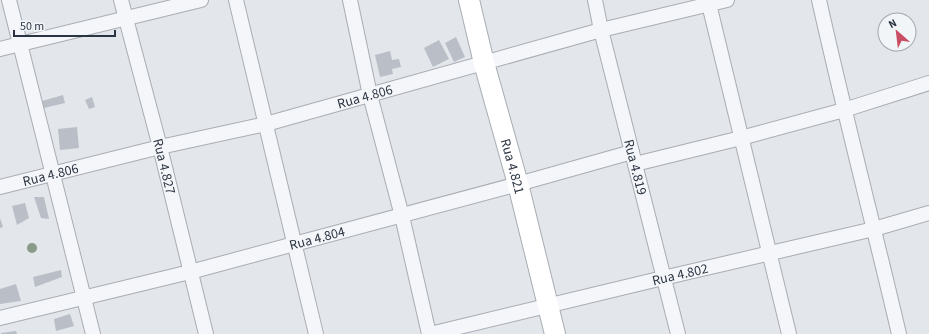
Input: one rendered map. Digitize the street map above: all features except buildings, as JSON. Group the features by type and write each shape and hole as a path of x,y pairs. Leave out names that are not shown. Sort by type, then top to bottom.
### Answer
{"street":[{"path":"9,0 19,45 93,334"},
{"name":"Rua 4.827","path":"121,0 160,147 206,334"},
{"path":"0,49 201,0"},
{"path":"236,0 316,334"},
{"path":"350,0 370,95 402,216 430,334"},
{"name":"Rua 4.821","path":"469,0 484,63 518,184 555,334"},
{"name":"Rua 4.819","path":"595,0 601,30 678,334"},
{"name":"Rua 4.806","path":"0,186 160,147 266,124 601,30 708,2 727,0"},
{"path":"819,0 844,110 899,334"},
{"path":"708,2 789,334"},
{"name":"Rua 4.804","path":"0,318 190,272 518,184 633,158 741,138 844,110 929,83"},
{"name":"Rua 4.802","path":"430,334 874,229 929,213"}]}
